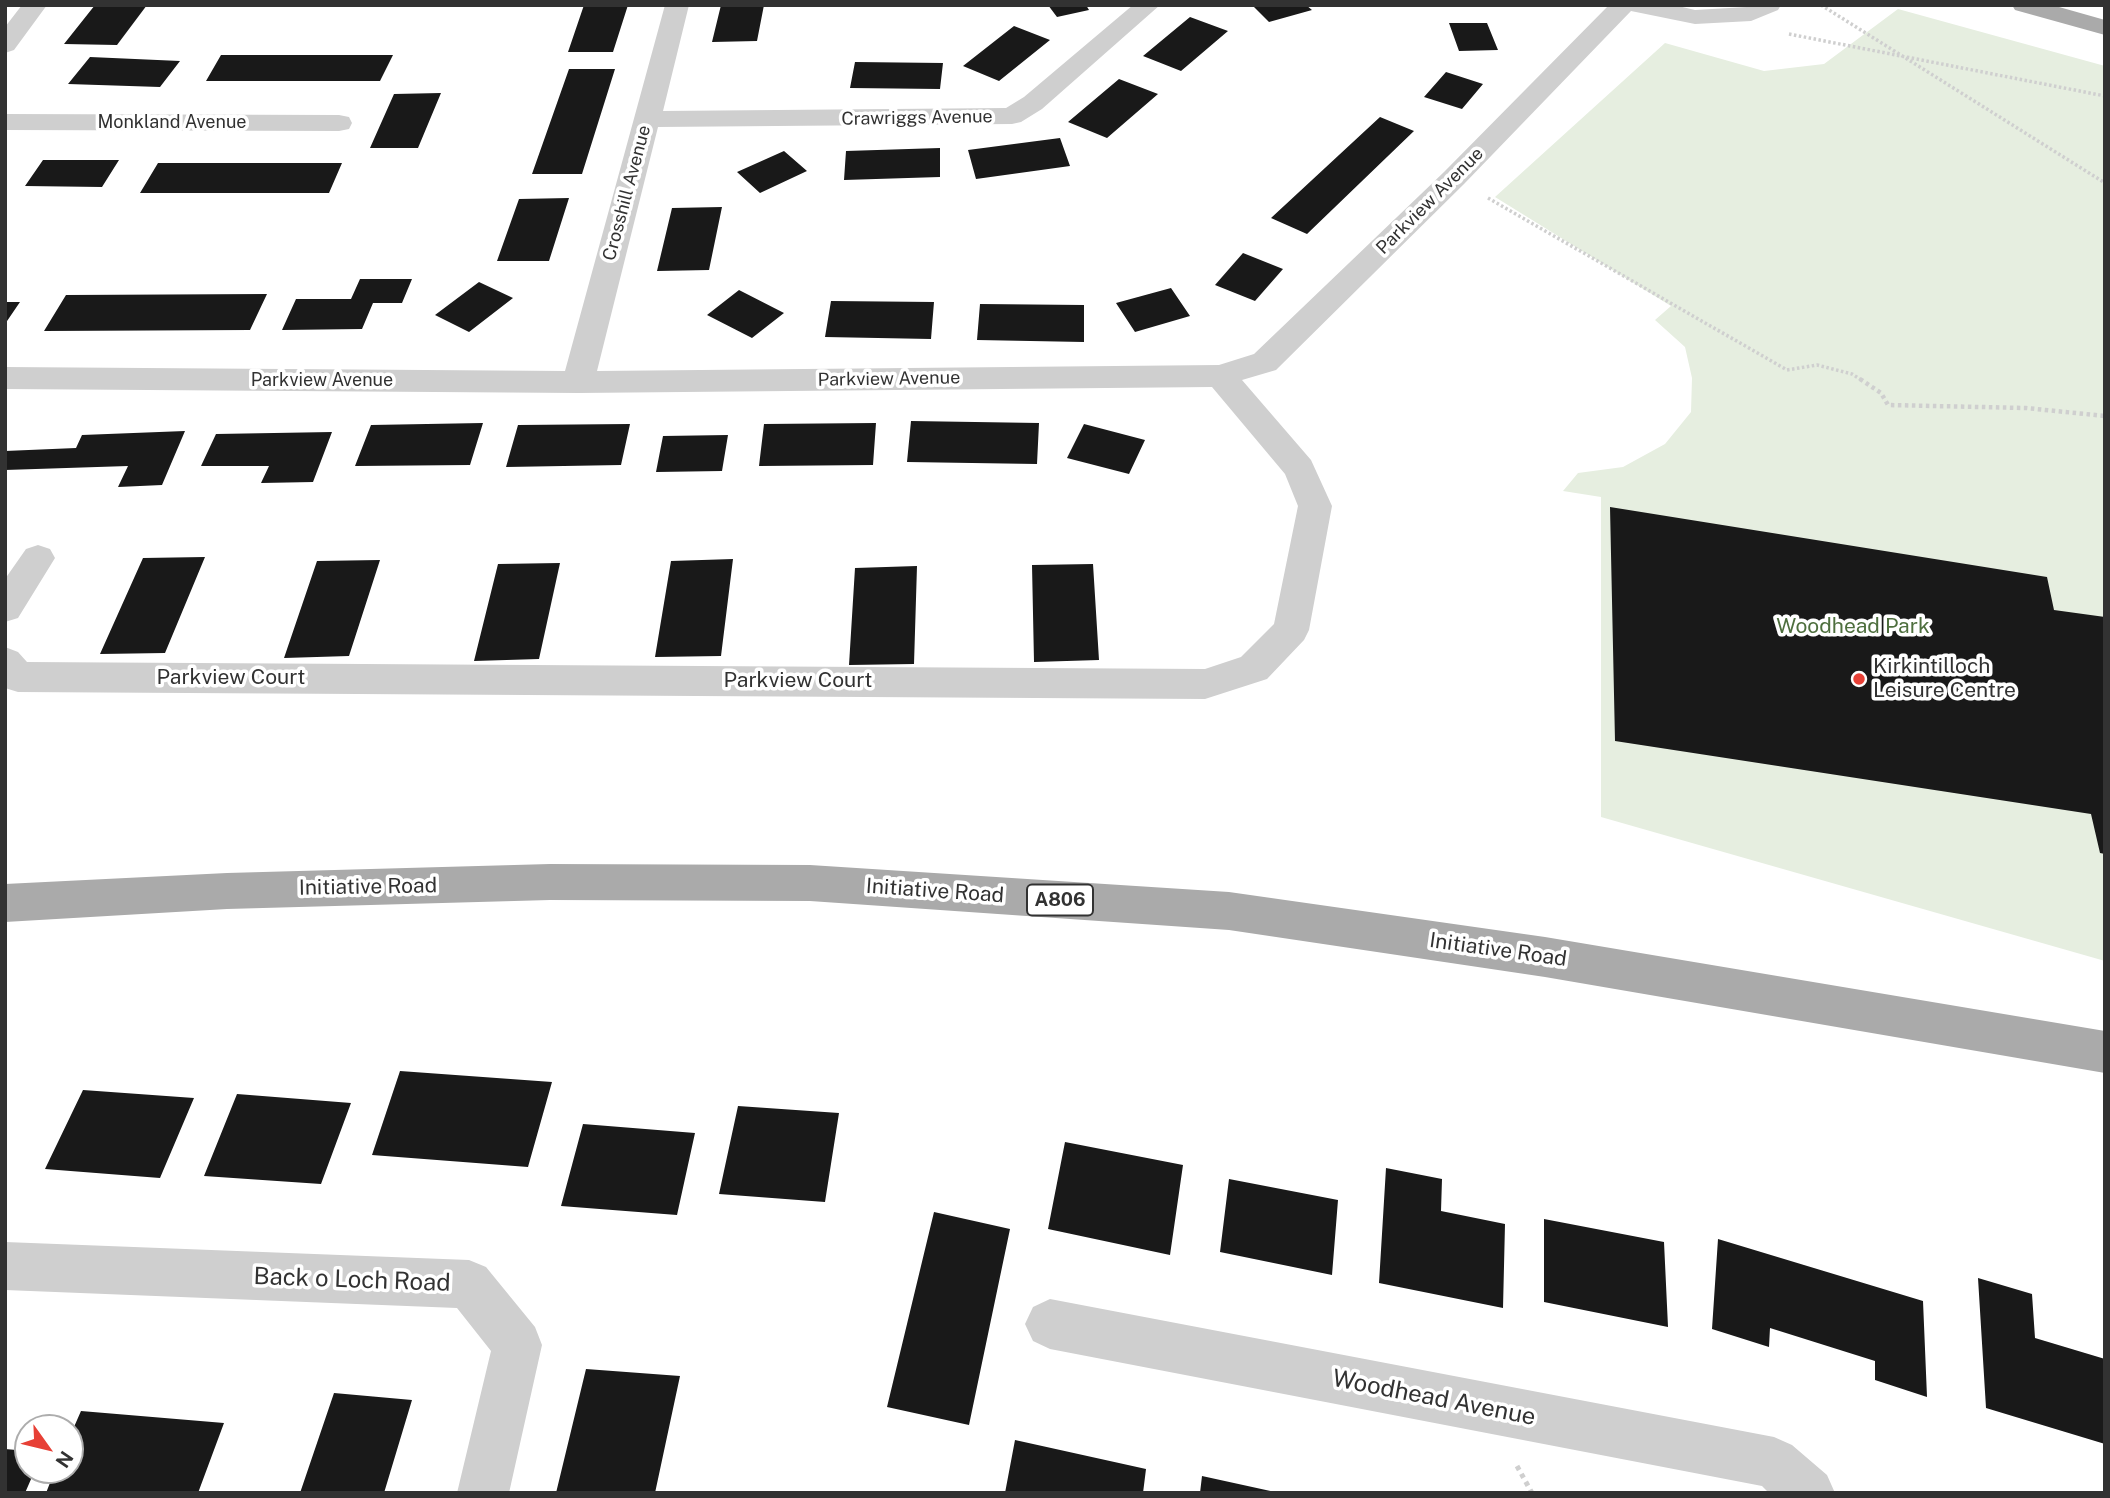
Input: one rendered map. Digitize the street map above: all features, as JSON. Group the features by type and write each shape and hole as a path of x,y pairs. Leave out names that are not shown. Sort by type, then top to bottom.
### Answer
{"main road":[{"path":"2024,5 2105,29"},
{"name":"Initiative Road","path":"5,903 227,891 550,882 810,883 1229,911 1545,957 2105,1052"}],"street":[{"path":"5,45 35,5"},
{"name":"Crosshill Avenue","path":"578,382 677,5"},
{"name":"Crawriggs Avenue","path":"646,119 1012,116 1033,103 1149,5"},
{"name":"Parkview Avenue","path":"5,378 578,382 1220,376 1265,362 1454,178 1623,5"},
{"path":"1635,5 1695,17 1751,14 1769,5"},
{"name":"Monkland Avenue","path":"5,122 338,123"},
{"name":"Parkview Court","path":"5,663 18,677 1205,684 1254,668 1291,630 1315,506 1299,469 1220,376"},
{"path":"5,608 38,558"},
{"name":"Back o Loch Road","path":"5,1266 469,1284 517,1345 483,1493"},
{"name":"Woodhead Avenue","path":"1050,1324 1774,1463 1809,1493"}],"path":[{"path":"1821,5 2105,183"},
{"path":"1789,34 2105,96"},
{"path":"1454,178 1787,370 1817,365 1852,374 1881,393 1888,405 2026,408 2105,416"}],"green space":[{"name":"Woodhead Park","path":"1898,9 2105,66 2105,961 1601,817 1601,497 1563,491 1578,473 1623,467 1665,444 1691,412 1692,378 1685,347 1655,320 1671,306 1495,197 1665,43 1764,71 1824,64"}],"building":[{"path":"95,5 147,5 117,45 64,44"},
{"path":"584,5 628,5 613,52 568,52"},
{"path":"721,5 764,5 757,41 712,42"},
{"path":"1048,5 1086,5 1089,10 1057,17"},
{"path":"1252,5 1306,5 1312,10 1269,22"},
{"path":"1190,17 1228,31 1181,71 1143,56"},
{"path":"1449,23 1487,23 1498,50 1459,51"},
{"path":"1014,26 1050,40 999,81 963,66"},
{"path":"221,55 393,55 380,81 206,81"},
{"path":"90,57 180,61 160,87 68,84"},
{"path":"855,62 943,63 940,89 850,88"},
{"path":"569,69 615,69 582,174 532,174"},
{"path":"1446,72 1483,84 1462,109 1424,97"},
{"path":"1119,79 1158,94 1107,138 1068,122"},
{"path":"441,93 418,148 370,148 394,94"},
{"path":"1380,117 1414,131 1307,234 1271,218"},
{"path":"1060,138 1070,166 976,179 968,150"},
{"path":"940,148 940,177 844,180 846,151"},
{"path":"784,151 807,171 760,193 737,172"},
{"path":"43,160 119,160 102,187 25,186"},
{"path":"158,163 342,163 329,193 140,193"},
{"path":"569,198 549,261 497,261 519,199"},
{"path":"722,207 709,270 657,271 672,208"},
{"path":"1243,253 1283,269 1255,301 1215,285"},
{"path":"360,279 412,279 402,303 373,303 362,329 282,330 296,299 351,299"},
{"path":"479,282 513,298 469,332 435,315"},
{"path":"1171,288 1190,316 1135,332 1116,303"},
{"path":"739,290 784,313 752,338 707,315"},
{"path":"267,294 250,330 44,331 66,295"},
{"path":"831,301 934,302 931,339 825,337"},
{"path":"5,302 20,302 5,324"},
{"path":"980,304 1084,305 1084,342 977,340"},
{"path":"911,421 1039,423 1037,464 907,462"},
{"path":"483,423 470,465 355,466 371,425"},
{"path":"876,423 873,465 759,466 764,424"},
{"path":"630,424 621,465 506,467 518,425"},
{"path":"1084,424 1145,440 1129,474 1067,458"},
{"path":"185,431 162,485 118,487 128,466 5,470 5,451 76,448 82,435"},
{"path":"332,432 313,482 261,483 269,466 201,466 216,434"},
{"path":"728,435 722,471 656,472 663,436"},
{"name":"Kirkintilloch Leisure Centre","path":"1610,507 2047,577 2054,610 2105,617 2105,854 2100,853 2091,814 1615,741"},
{"path":"205,557 165,653 100,654 143,558"},
{"path":"733,559 721,656 655,657 671,561"},
{"path":"380,560 349,656 284,658 317,561"},
{"path":"560,563 539,659 474,661 498,564"},
{"path":"1093,564 1099,660 1034,662 1032,565"},
{"path":"917,566 914,664 849,665 855,568"},
{"path":"400,1071 552,1082 528,1167 372,1155"},
{"path":"83,1090 194,1098 160,1178 45,1169"},
{"path":"237,1094 351,1103 321,1184 204,1176"},
{"path":"738,1106 839,1113 825,1202 719,1194"},
{"path":"583,1124 695,1133 677,1215 561,1206"},
{"path":"1065,1142 1183,1165 1170,1255 1048,1229"},
{"path":"1386,1168 1442,1179 1441,1211 1505,1224 1503,1308 1379,1283"},
{"path":"1229,1179 1338,1200 1332,1275 1220,1252"},
{"path":"934,1212 1010,1229 969,1425 887,1407"},
{"path":"1544,1219 1664,1242 1668,1327 1544,1302"},
{"path":"1718,1239 1923,1301 1927,1397 1875,1380 1875,1361 1770,1328 1769,1347 1712,1329"},
{"path":"1978,1278 2032,1294 2035,1338 2105,1359 2105,1444 1986,1408"},
{"path":"586,1369 680,1376 655,1493 556,1493"},
{"path":"334,1393 412,1400 384,1493 300,1493"},
{"path":"81,1411 224,1423 198,1493 46,1493 50,1484 84,1484 84,1414 80,1414"},
{"path":"1015,1440 1146,1469 1143,1493 1005,1493"},
{"path":"5,1449 14,1450 14,1484 29,1484 25,1493 5,1493"},
{"path":"1202,1476 1275,1492 1275,1493 1200,1493"}],"place":[{"name":"Kirkintilloch Leisure Centre","path":"1859,679"}]}
